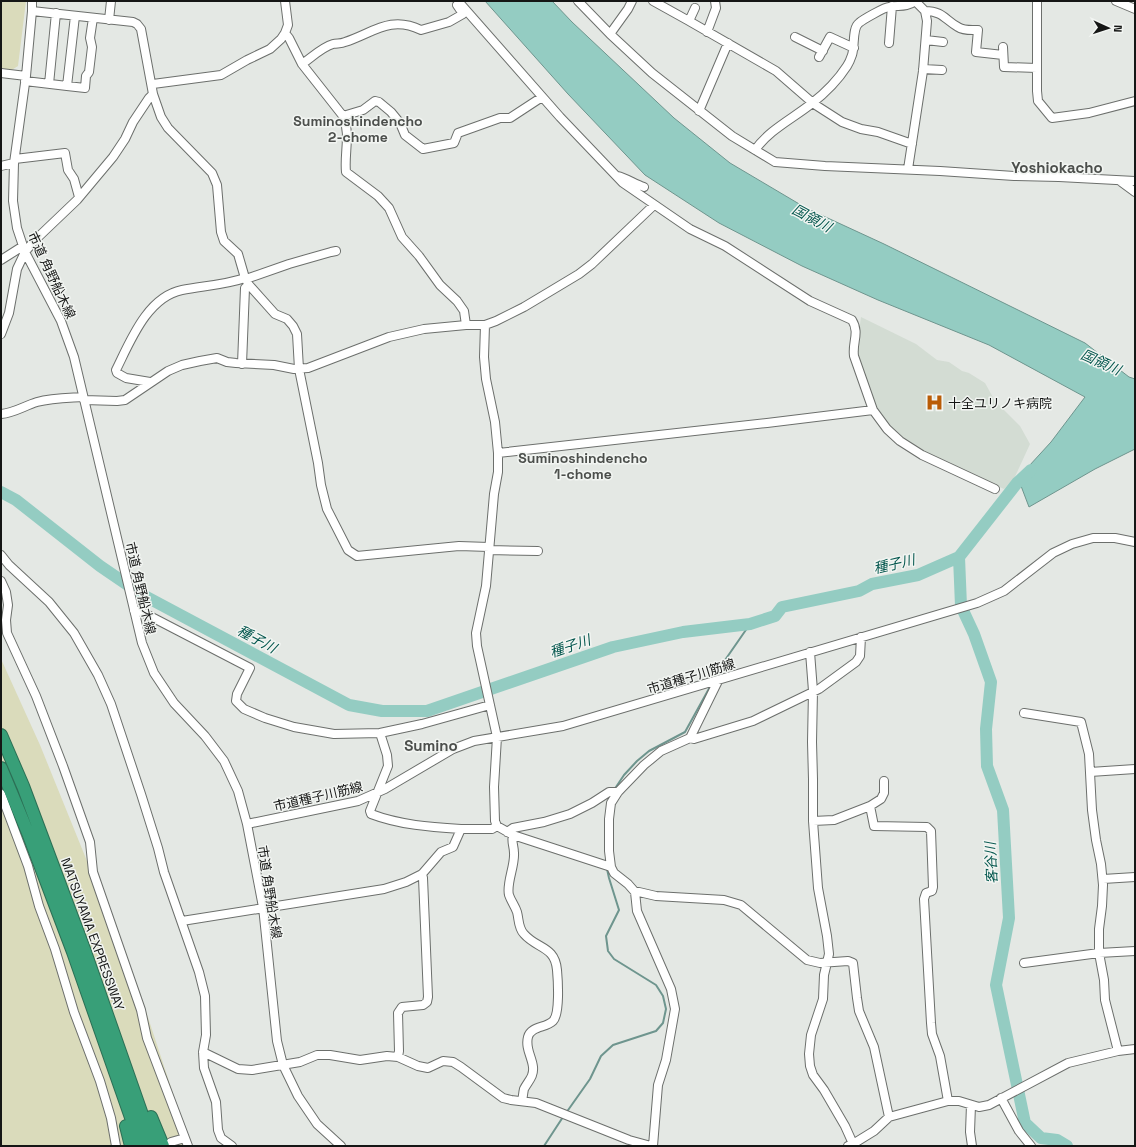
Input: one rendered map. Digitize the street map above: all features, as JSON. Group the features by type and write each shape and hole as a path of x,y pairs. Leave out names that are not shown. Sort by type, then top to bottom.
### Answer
{"highway":[{"name":"MATSUYAMA EXPRESSWAY","path":"1,735 39,828 105,1005 153,1146"},
{"name":"MATSUYAMA EXPRESSWAY","path":"1,768 28,833 73,952 141,1146"},
{"path":"73,952 120,1103 131,1146"},
{"path":"105,1005 167,1144"}],"street":[{"name":"市道 角野船木線","path":"32,1 25,79 15,161 13,201 17,228 24,249 61,321 74,357 142,643 154,673 174,702 205,736 224,761 238,791 247,824 263,907 277,1041 283,1065 298,1096 317,1124 341,1146"},
{"path":"109,20 111,1"},
{"path":"152,84 221,75 270,49 281,39 288,25 285,1"},
{"path":"302,64 328,46 346,42 380,27 408,24 421,30 450,22 463,14 457,1"},
{"path":"457,1 542,97 623,183 690,230 724,246 810,301 852,320 856,331 853,350 854,356 873,410 887,429 900,441 922,455 995,489"},
{"path":"578,1 610,34 652,73 732,136 775,162 1014,176 1135,181"},
{"path":"610,34 632,1"},
{"path":"653,1 776,71 813,103 842,122 862,129 878,132 912,144"},
{"path":"707,32 716,8 715,1"},
{"path":"755,150 760,142 781,124 813,103 847,66 853,54 856,27 859,23 883,8 892,6 905,7 915,1 925,11 927,21 923,69 908,169"},
{"path":"1037,1 1038,101 1052,118 1088,113 1135,101"},
{"path":"1116,1 1135,9"},
{"path":"889,43 892,6"},
{"path":"689,21 695,8"},
{"path":"32,11 133,22 138,24 141,29 153,94 161,117 168,128 212,173 216,181 221,232 224,241 238,254 246,281 242,364"},
{"path":"925,11 933,11 941,14 959,28 965,30 978,30 976,52 1003,51 1004,67 1037,68"},
{"path":"49,84 56,14"},
{"path":"67,86 75,16"},
{"path":"1,73 49,84 85,88 86,76 89,72 92,47 90,38 93,18"},
{"path":"285,33 302,64 343,116 347,126 346,172 378,196 389,208 402,237 419,256 440,285 457,301 464,311 466,325"},
{"path":"795,37 821,54 830,36 854,48"},
{"path":"926,40 943,42"},
{"path":"699,111 728,43"},
{"path":"923,69 942,70"},
{"path":"1,260 24,249 34,241 79,197 113,157 125,139 133,122 153,94"},
{"path":"343,116 363,110 375,101 379,102 392,112 400,123 405,135 423,149 454,143 458,133 500,118 510,118 542,97"},
{"path":"1,166 15,161 65,153 68,170 74,179 79,197"},
{"path":"617,176 626,178 637,185 644,187"},
{"path":"1120,181 1135,192"},
{"path":"1,414 19,410 36,402 60,398 84,398 117,401 125,400 168,371 182,365 200,361 217,358 226,362 274,365 299,369 314,366 389,337 424,329 466,325 485,325 524,307 592,264 654,205"},
{"path":"1,334 9,313 17,269 24,249"},
{"path":"150,382 126,378 117,373 116,370 137,329 149,311 160,299 180,290 246,281 289,264 331,252 336,252"},
{"path":"246,281 275,314 287,319 294,326 297,334 299,369 321,485 327,509 348,550 357,556 459,546 538,552"},
{"path":"203,1052 238,1069 252,1070 300,1062 317,1055 330,1055 360,1060 387,1056 398,1057 418,1066 428,1068 443,1061 453,1062 503,1098 536,1103 630,1140 652,1146 658,1085 666,1060 675,1009 671,988 637,911 635,892 608,866 510,834 497,826 495,820 494,787 497,737 477,646 476,633 486,586 498,472 498,453 484,357 485,325"},
{"path":"498,453 767,424 873,410"},
{"name":"市道種子川筋線","path":"247,824 358,801 378,792 453,749 474,741 563,726 977,603 1004,591 1053,553 1072,544 1093,538 1115,538 1135,542"},
{"path":"1,555 9,566 48,602 74,633 98,675 121,730 158,848 164,872 199,972 205,996 206,1035 203,1052 204,1068 216,1102 218,1130 221,1138 232,1146"},
{"path":"1,581 6,592 8,605 6,620 7,633 36,696 64,766 90,842 93,872 140,1010 147,1038 186,1142 167,1144"},
{"path":"133,607 250,668 237,694 236,701 244,709 265,718 294,726 334,734 380,733 422,724 490,703"},
{"path":"522,1101 524,1089 532,1076 533,1067 528,1047 528,1037 532,1031 554,1020 557,1011 557,970 555,960 550,951 523,934 519,926 517,910 509,895 508,889 514,859 510,834 512,828 544,822 570,814 592,804 614,792 661,750 690,738 694,739 753,721 813,691 829,682 856,662 860,656 861,637"},
{"path":"810,652 813,691 813,821 818,888 829,954 824,975 823,999 811,1035 809,1054 810,1066 813,1075 838,1114 852,1145 874,1131 889,1117 948,1101 979,1107 989,1105 1068,1063 1118,1050 1135,1049"},
{"path":"690,738 718,681"},
{"path":"1024,714 1081,722 1088,754 1092,810 1103,879 1099,929 1099,953 1104,980 1105,1000 1118,1050"},
{"path":"380,733 387,755 388,766 370,811 371,814 407,824 461,829 492,829 497,826"},
{"path":"1090,772 1135,769"},
{"path":"813,821 834,820 870,806 881,799 884,793 884,781"},
{"path":"608,866 609,819 614,792"},
{"path":"1,794 28,866 39,906 55,949 74,1012 100,1081 111,1118 116,1146"},
{"path":"870,806 874,826 927,827 931,831 933,887 932,891 926,893 924,899 930,1023 932,1034 940,1056 948,1101"},
{"path":"182,921 384,889 406,882 422,874 441,852 453,847 461,829"},
{"path":"398,1057 398,1013 402,1007 422,1005 427,1002 428,997 422,874"},
{"path":"1103,879 1135,877"},
{"path":"635,892 677,898 724,900 741,905 807,960 820,963 848,961 853,963 860,1011 874,1047 889,1117"},
{"path":"1024,963 1099,953 1135,951"},
{"path":"1002,1098 1019,1131 1031,1146"},
{"path":"971,1105 970,1132 972,1146"}],"shaded area":[{"name":"十全ユリノキ病院","path":"861,317 916,344 937,360 949,362 962,371 969,373 985,383 995,401 1020,426 1030,444 1013,481 1004,489 922,452 909,444 887,424 874,405 856,354"}],"green space":[{"path":"1,1 26,1 18,66 10,71 1,70"},
{"path":"1,659 40,745 138,987 187,1136 188,1146 1,1146"}],"water":[{"name":"国領川","path":"485,1 552,1 572,22 674,118 730,163 806,208 884,244 1085,343 1129,377 1135,379 1135,449 1095,469 1029,507 1018,478 1051,442 1085,397 989,345 878,300 802,266 719,223 645,175 568,94"}],"waterway":[{"name":"種子川","path":"1,492 16,500 100,566 141,594 349,705 382,711 427,711 613,647 683,632 750,624 775,616 782,607 859,591 872,584 918,575 959,557 1017,483 1031,470"},
{"name":"客谷川","path":"959,557 961,606 974,634 991,682 986,729 987,766 1003,810 1009,918 996,985 1025,1123 1041,1138 1057,1140 1067,1146"},
{"path":"715,678 723,663 750,624"},
{"path":"614,790 624,775 649,751 685,732 711,685"},
{"path":"566,1113 590,1079 601,1056 613,1045 656,1031 663,1023 666,1009 663,996 656,985 614,959 608,951 606,936 619,910 607,869"},
{"path":"544,1146 563,1117"}],"place":[{"name":"十全ユリノキ病院","path":"935,403"}],"district":[{"name":"Suminoshindencho 2-chome","path":"358,130"},
{"name":"Yoshiokacho","path":"1057,168"},
{"name":"Suminoshindencho 1-chome","path":"583,466"},
{"name":"Sumino","path":"431,746"}]}
